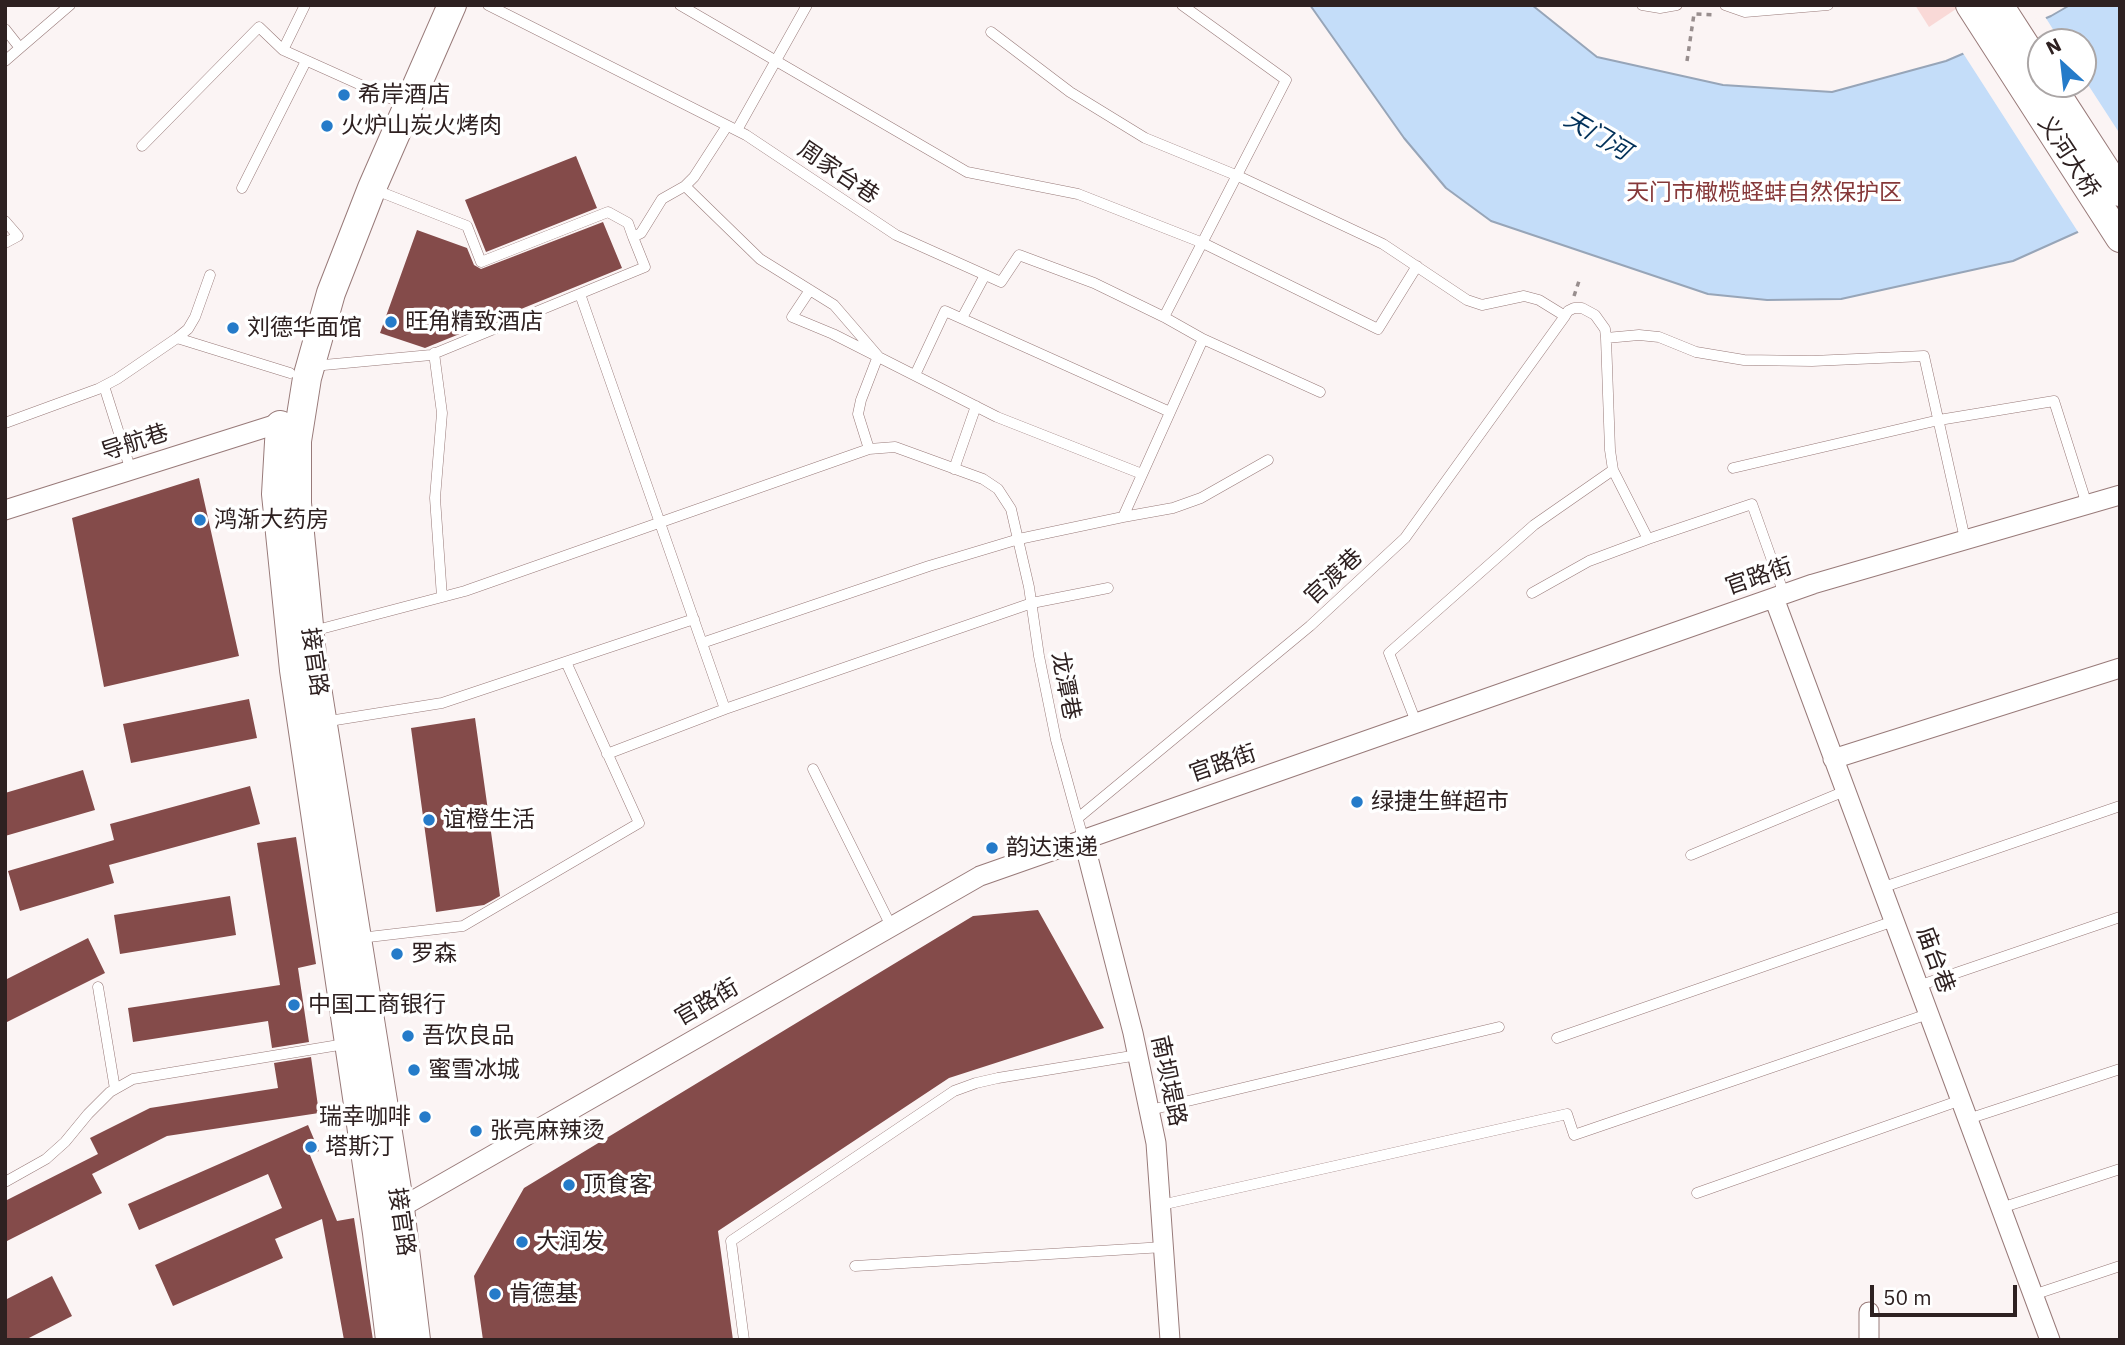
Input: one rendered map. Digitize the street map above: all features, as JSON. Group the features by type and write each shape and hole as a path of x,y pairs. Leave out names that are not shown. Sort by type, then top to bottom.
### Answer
{"main road":[{"name":"接官路","path":"416,1340 400,1208 309,632 296,472 301,410 300,370 318,277 432,5"},
{"name":"接官路","path":"390,1340 377,1233 294,670 276,494 280,423 372,188 452,5"},
{"path":"1999,5 2027,48"},
{"name":"义河大桥","path":"1970,6 2120,238"},
{"name":"义河大桥","path":"2059,98 2120,192"}],"street":[{"name":"导航巷","path":"5,510 280,423"},
{"name":"官路街","path":"400,1208 980,876 1779,596 2120,495"},
{"name":"庙台巷","path":"1779,596 1833,759 2050,1340"},
{"path":"1833,759 2120,668"},
{"name":"南坝堤路","path":"1083,838 1138,1055 1156,1143 1170,1340"},
{"path":"1869,1312 1869,1340"}],"lane":[{"path":"5,61 70,5"},
{"path":"283,51 305,5"},
{"name":"周家台巷","path":"488,5 732,128 896,235 985,275"},
{"path":"680,5 967,173 1077,194 1203,243 1378,329 1417,266"},
{"path":"633,237 641,233 662,199 685,186 694,177 732,128 776,60 807,5"},
{"path":"1164,317 1286,80 1182,5"},
{"path":"1642,5 1660,8 1677,5"},
{"path":"1727,6 1740,12 1758,12 1828,5"},
{"path":"142,146 259,26 283,51 392,99"},
{"path":"5,29 20,48"},
{"path":"991,32 1070,92 1144,138 1238,176 1383,244 1467,300 1482,305 1524,296 1539,300 1565,316 1574,308 1582,308 1595,315 1605,329 1613,470 1648,539"},
{"path":"242,188 306,61"},
{"path":"685,186 760,259 834,305 877,356"},
{"path":"177,338 300,370 434,354 645,267 628,223 608,212 481,262 467,226 372,188"},
{"path":"5,221 18,236 5,243"},
{"path":"962,318 985,275 1001,282 1020,255 1094,283 1203,339 1320,393"},
{"path":"5,422 104,386 177,338 188,329 195,317 210,275"},
{"path":"810,290 792,317 877,356 997,417 1142,474"},
{"path":"580,294 725,709"},
{"path":"915,375 946,311 1170,412"},
{"name":"官渡巷","path":"1078,818 1310,626 1405,538 1565,316"},
{"path":"1606,338 1639,335 1659,337 1696,352 1744,360 1812,361 1924,356 1965,539"},
{"path":"1123,517 1203,339"},
{"path":"434,354 442,413 435,498 443,597"},
{"path":"309,632 465,592 869,449 858,414 877,356"},
{"path":"104,386 131,471"},
{"path":"1733,468 1938,420 2054,401 2087,505"},
{"path":"954,469 976,406"},
{"name":"龙潭巷","path":"869,449 895,447 983,479 998,489 1011,509 1020,539 1056,740 1083,838"},
{"path":"702,643 929,566 1020,539 1173,508 1201,498 1268,460"},
{"path":"1416,722 1389,653 1534,525 1613,470"},
{"path":"1532,593 1589,561 1752,504 1779,596"},
{"path":"607,754 725,709 1032,603 1108,588"},
{"path":"323,722 442,703 694,619"},
{"path":"357,938 463,926 639,823 566,663"},
{"path":"813,769 891,926"},
{"path":"1691,855 1845,791"},
{"path":"1881,888 2120,806"},
{"path":"1918,986 2120,917"},
{"path":"1557,1038 1894,921"},
{"path":"98,987 115,1089"},
{"path":"1161,1205 1567,1114 1574,1135 1928,1014"},
{"path":"1150,1110 1499,1027"},
{"path":"5,1182 46,1159 115,1089 133,1079 348,1044"},
{"path":"744,1340 731,1241 954,1091 998,1078 1138,1055"},
{"path":"1697,1193 1964,1109 2120,1069"},
{"path":"2001,1208 2120,1169"},
{"path":"855,1266 1164,1247"},
{"path":"2033,1295 2120,1266"}],"path":[{"path":"1688,61 1694,14 1723,15 1727,6"}],"shaded area":[{"path":"1915,5 1962,5 1929,27"}],"water":[{"name":"天门市橄榄蛏蚌自然保护区","path":"1310,5 1532,5 1597,57 1723,85 1832,92 1946,61 2051,16 2070,5 2120,5 2120,213 2013,261 1841,299 1767,300 1708,294 1491,221 1446,188 1404,138"}],"pier":[{"path":"2044,15 2052,28 2027,28 2027,98 2097,98 2120,134 2120,217 2080,235 1961,50"}],"building":[{"path":"576,156 597,208 486,252 465,200"},
{"path":"603,222 622,268 425,348 380,333 417,230 467,248 474,265 481,269"},
{"path":"199,478 239,656 104,687 72,518"},
{"path":"249,699 257,738 131,763 123,724"},
{"path":"475,718 500,896 484,905 436,912 411,728"},
{"path":"83,770 95,810 5,836 5,793"},
{"path":"250,786 260,824 109,865 114,883 20,911 8,871 114,840 110,824"},
{"path":"296,837 316,964 298,968 309,1042 272,1048 268,1021 133,1042 128,1008 280,985 257,843"},
{"path":"230,896 236,935 120,954 114,915"},
{"path":"1038,910 1104,1028 949,1078 718,1231 733,1340 483,1340 474,1276 524,1188 973,916"},
{"path":"88,938 105,973 5,1023 5,980"},
{"path":"311,1057 319,1113 167,1136 92,1174 102,1193 5,1242 5,1201 98,1154 90,1138 150,1108 278,1088 274,1063"},
{"path":"308,1125 319,1151 310,1155 337,1221 354,1218 373,1340 344,1340 322,1219 275,1239 283,1258 173,1306 155,1265 282,1208 268,1174 139,1230 128,1204"},
{"path":"52,1276 72,1316 25,1340 5,1340 5,1300"}],"place":[{"name":"希岸酒店","path":"344,95"},
{"name":"火炉山炭火烤肉","path":"327,126"},
{"name":"旺角精致酒店","path":"391,322"},
{"name":"刘德华面馆","path":"233,328"},
{"name":"鸿渐大药房","path":"200,520"},
{"name":"绿捷生鲜超市","path":"1357,802"},
{"name":"谊橙生活","path":"429,820"},
{"name":"韵达速递","path":"992,848"},
{"name":"罗森","path":"397,954"},
{"name":"中国工商银行","path":"294,1005"},
{"name":"吾饮良品","path":"408,1036"},
{"name":"蜜雪冰城","path":"414,1070"},
{"name":"瑞幸咖啡","path":"425,1117"},
{"name":"张亮麻辣烫","path":"476,1131"},
{"name":"塔斯汀","path":"311,1147"},
{"name":"顶食客","path":"569,1185"},
{"name":"大润发","path":"522,1242"},
{"name":"肯德基","path":"495,1294"}],"water label":[{"name":"天门河","path":"1597,136"}]}
